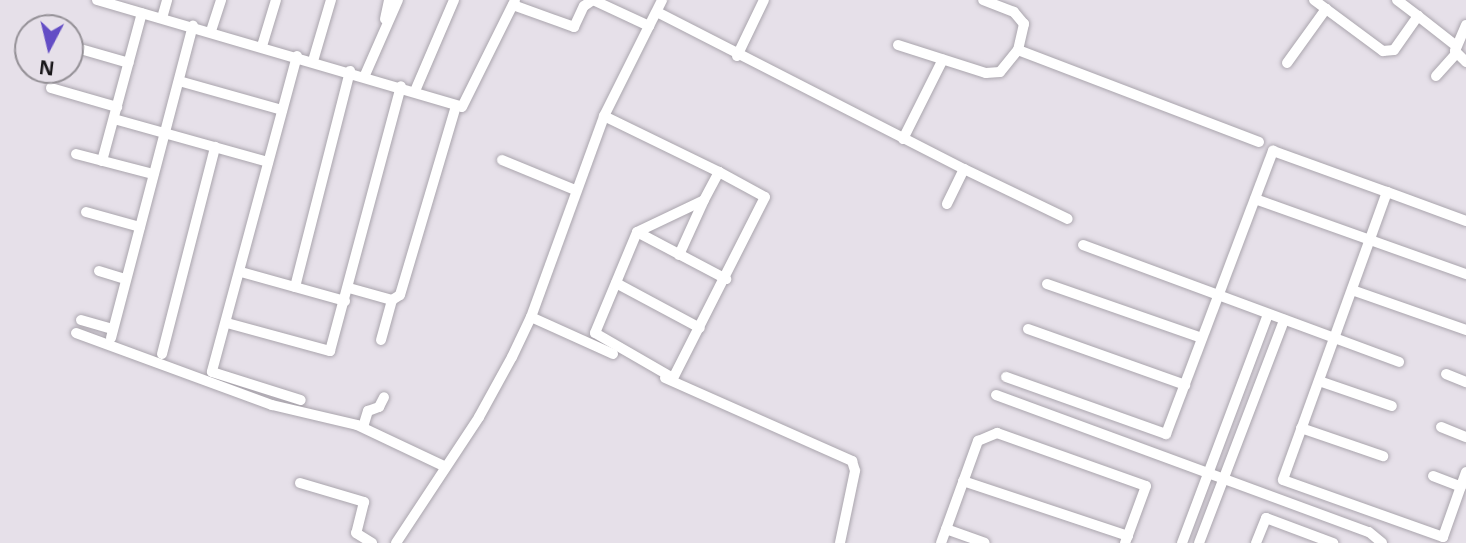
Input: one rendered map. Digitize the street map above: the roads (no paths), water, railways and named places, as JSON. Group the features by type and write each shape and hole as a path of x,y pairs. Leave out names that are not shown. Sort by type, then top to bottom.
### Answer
{"street":[{"path":"97,0 119,3 142,13 365,75 456,106 468,102 514,2 574,27 584,6 593,1 649,26"},
{"path":"162,18 167,0"},
{"path":"211,31 221,0"},
{"path":"262,46 276,0"},
{"path":"313,61 331,0"},
{"path":"381,33 389,0"},
{"path":"365,75 381,33 398,0"},
{"path":"415,91 454,0"},
{"path":"398,542 479,417 531,317 604,116 662,0"},
{"path":"737,56 764,0"},
{"path":"898,45 993,74 1006,69 1018,50 1024,29 1022,20 986,0"},
{"path":"1314,0 1389,53 1418,16"},
{"path":"1397,0 1418,16 1466,62"},
{"path":"1287,64 1326,9"},
{"path":"657,12 737,56 1068,219"},
{"path":"102,161 142,13"},
{"path":"1436,76 1455,50 1466,24"},
{"path":"81,320 112,334 194,26"},
{"path":"84,50 129,63"},
{"path":"1018,50 1259,142"},
{"path":"297,56 212,372 301,400"},
{"path":"903,139 943,59"},
{"path":"295,287 350,71"},
{"path":"179,81 282,110"},
{"path":"227,323 326,352 334,342 401,86"},
{"path":"51,88 117,107"},
{"path":"381,340 392,300 400,295 456,106"},
{"path":"604,116 763,194 765,201 673,380"},
{"path":"114,119 268,162"},
{"path":"162,354 215,147"},
{"path":"1006,377 1166,433 1273,151 1466,221"},
{"path":"76,154 153,174"},
{"path":"502,160 575,190"},
{"path":"947,204 964,169"},
{"path":"679,255 719,172"},
{"path":"1387,192 1283,480 1436,538 1443,537 1466,472"},
{"path":"1255,199 1466,274"},
{"path":"673,380 596,337 637,232 704,200"},
{"path":"86,212 140,227"},
{"path":"637,232 726,279"},
{"path":"1083,245 1208,288 1217,297 1267,317 1335,337 1399,362"},
{"path":"99,271 126,279"},
{"path":"241,272 345,301"},
{"path":"616,283 699,328"},
{"path":"1047,284 1202,338"},
{"path":"349,288 392,300"},
{"path":"1352,290 1466,330"},
{"path":"531,317 852,461 855,471 840,543"},
{"path":"1182,543 1267,317"},
{"path":"1199,543 1284,320"},
{"path":"1028,328 1185,385"},
{"path":"76,333 272,405 363,427 446,467"},
{"path":"1446,374 1466,382"},
{"path":"1319,381 1392,406"},
{"path":"996,395 1369,531 1382,543"},
{"path":"363,427 368,411 379,407 384,397"},
{"path":"1441,427 1466,437"},
{"path":"1301,428 1383,456"},
{"path":"942,543 946,529 963,481 978,441 997,433 1146,486 1126,539 963,481"},
{"path":"1433,476 1461,486"},
{"path":"300,484 364,502 356,533 372,543"},
{"path":"1256,543 1266,518 1333,543"},
{"path":"946,529 985,543"}]}
